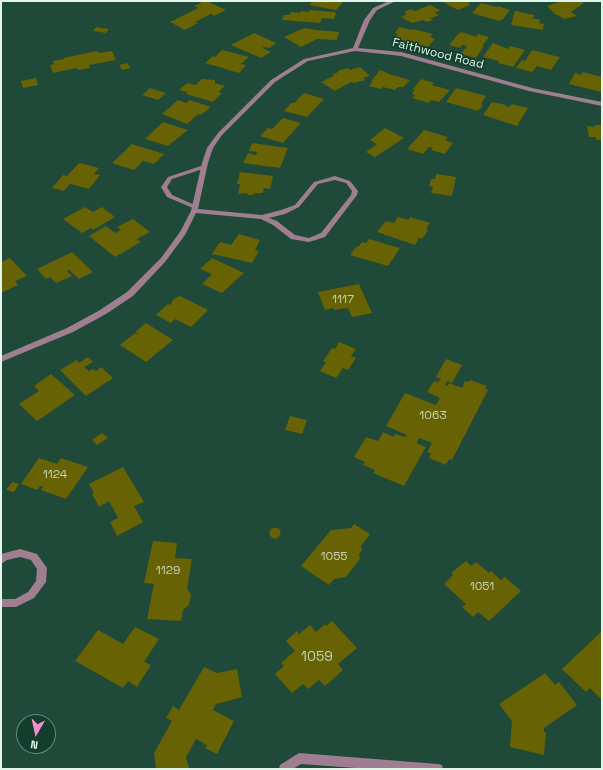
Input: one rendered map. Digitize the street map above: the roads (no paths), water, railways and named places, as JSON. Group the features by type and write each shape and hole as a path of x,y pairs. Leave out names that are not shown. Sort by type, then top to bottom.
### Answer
{"street":[{"path":"355,49 367,20 375,9 393,1"},
{"name":"Faithwood Road","path":"1,359 70,330 103,312 130,294 164,260 183,233 194,209 210,148 220,134 273,81 306,60 355,49 401,54 532,90 602,104"},
{"path":"204,167 170,178 164,187 170,196 194,209 262,217 275,223 293,237 309,240 323,235 354,195 354,190 348,182 342,180 321,180 316,183 297,206 287,211 262,217"},
{"path":"1,560 4,557 20,553 34,557 42,568 41,582 32,595 16,603 1,603"},
{"path":"284,769 299,758 438,769"}]}
